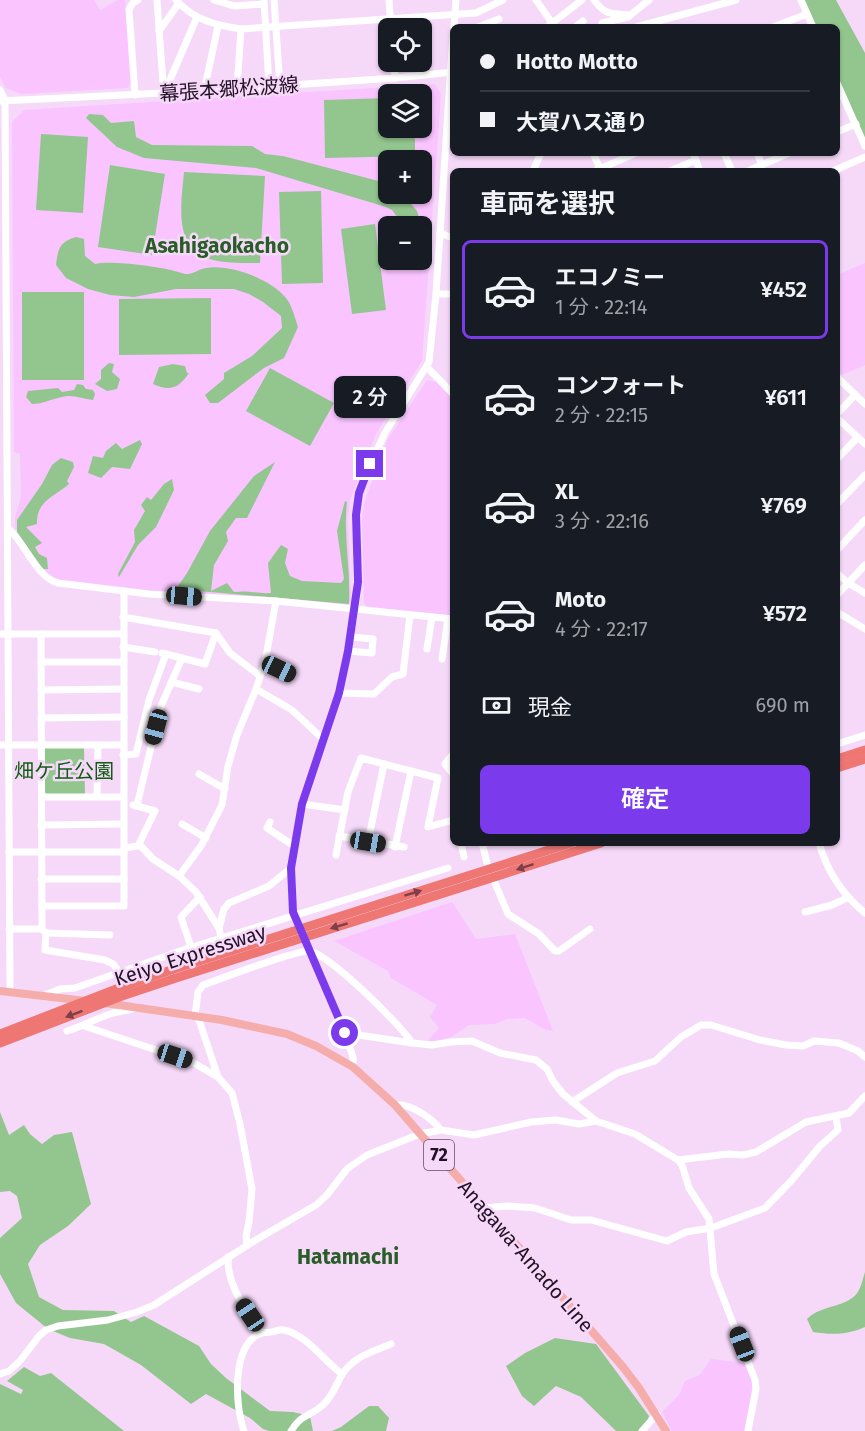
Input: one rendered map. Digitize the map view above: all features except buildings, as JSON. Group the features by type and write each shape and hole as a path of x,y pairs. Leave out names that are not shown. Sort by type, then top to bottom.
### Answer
{"highway":[{"path":"840,758 865,750"},
{"path":"840,767 865,759"},
{"name":"Keiyo Expressway","path":"0,1034 109,991 174,969 563,846"},
{"name":"Keiyo Expressway","path":"0,1043 122,996 176,978 592,846"}],"main road":[{"name":"Anagawa-Amado Line","path":"0,991 61,997 261,1027 287,1034 316,1046 353,1067 395,1105 604,1345 639,1388 666,1431"}],"street":[{"path":"157,0 165,90"},
{"path":"214,0 234,6 264,2 269,86"},
{"path":"274,0 280,86"},
{"path":"389,0 390,18"},
{"path":"454,24 456,0"},
{"path":"403,18 476,13 503,0"},
{"path":"536,0 551,24"},
{"path":"554,24 582,0"},
{"path":"594,0 603,11 631,15"},
{"path":"602,24 631,15 649,0"},
{"path":"667,23 736,0"},
{"path":"801,0 812,24"},
{"path":"134,1 129,9 135,95"},
{"path":"159,32 177,2 197,17 218,26 241,29 378,20"},
{"path":"781,24 807,14"},
{"path":"165,90 197,17"},
{"path":"486,24 499,19"},
{"path":"579,24 583,21"},
{"path":"204,90 218,26"},
{"path":"237,88 241,29"},
{"path":"395,72 395,78"},
{"name":"幕張本郷松波線","path":"3,100 135,95 165,90 280,86 450,73"},
{"path":"353,1067 353,1057 345,1033 295,918 291,898 291,868 302,804 339,693 351,637 358,582 356,515 359,493 385,433 428,367 436,294 450,88"},
{"path":"0,90 3,100 4,518 8,528 4,634 4,745 9,854 10,991"},
{"path":"840,98 856,124 865,146"},
{"path":"840,131 856,124"},
{"path":"603,168 629,156"},
{"path":"675,168 694,156"},
{"path":"758,156 762,165"},
{"path":"755,168 782,156"},
{"path":"840,168 864,157"},
{"path":"440,233 450,237"},
{"path":"436,294 450,294"},
{"path":"428,367 450,391"},
{"path":"840,380 865,404"},
{"path":"840,412 855,395"},
{"path":"840,419 865,444"},
{"path":"840,456 858,437"},
{"path":"840,501 865,475"},
{"path":"840,547 865,520"},
{"path":"8,528 17,536 39,569 51,581 124,591 276,601 450,619 442,659"},
{"path":"840,592 865,565"},
{"path":"840,576 865,593"},
{"path":"42,906 124,906 124,591"},
{"path":"179,876 206,838 222,805 228,765 237,735 265,662 276,601"},
{"path":"840,614 865,629"},
{"path":"339,693 374,694 392,677 403,674 410,615"},
{"path":"123,617 216,633 230,653 260,676"},
{"path":"428,650 432,617"},
{"path":"123,647 161,653 205,664 216,633"},
{"path":"4,634 123,634"},
{"path":"41,634 41,879 45,950 105,960 113,964 120,973"},
{"path":"348,651 372,653 374,639 351,637"},
{"path":"123,755 136,754 161,653"},
{"path":"0,856 41,852 124,850 139,844 155,811 135,805 161,706 182,658"},
{"path":"41,662 123,662"},
{"path":"265,662 292,675"},
{"path":"171,682 199,689"},
{"path":"41,690 123,689"},
{"path":"256,689 292,710 323,739"},
{"path":"41,718 124,717"},
{"path":"840,743 865,735"},
{"path":"4,745 123,745"},
{"path":"98,746 98,796"},
{"path":"336,855 353,776 361,758 438,778 428,826 450,821"},
{"path":"368,842 384,764"},
{"path":"339,836 400,847 411,771"},
{"path":"199,774 225,789"},
{"path":"42,797 123,797"},
{"path":"302,804 345,810"},
{"path":"270,822 267,828 294,846"},
{"path":"41,825 123,824"},
{"path":"182,825 206,838"},
{"path":"139,844 153,859 179,876 200,897 219,928 221,938"},
{"path":"462,846 464,857"},
{"path":"483,846 488,863"},
{"path":"820,846 833,875 847,898 865,914"},
{"path":"219,928 224,909 229,903 269,886 291,868"},
{"path":"45,995 60,989 75,988 191,947 295,918 448,868"},
{"path":"41,879 124,879"},
{"path":"495,883 508,914 539,934 555,951 559,951 590,929"},
{"path":"191,947 181,917 200,897"},
{"path":"805,912 832,905 847,898"},
{"path":"0,916 9,916"},
{"path":"9,929 110,934"},
{"path":"218,1077 196,1016 199,988 309,950 338,969 358,986 412,1043"},
{"path":"67,1031 112,1013 129,1011 133,1007"},
{"path":"572,1102 617,1073 656,1061 681,1037 701,1025 711,1025 760,1040 786,1045 803,1046 814,1041 839,1043 858,1051 865,1057"},
{"path":"84,1026 192,1062 218,1077 232,1093 252,1189 247,1245"},
{"path":"345,1033 432,1045 472,1041 500,1053 536,1060 547,1069 558,1088 596,1121 634,1134 678,1160 682,1165 689,1188 709,1219 714,1274 755,1380 756,1389 748,1431"},
{"path":"678,1160 756,1152 806,1122 849,1113 865,1096"},
{"path":"395,1105 410,1107 424,1115 441,1130"},
{"path":"484,1208 507,1206 535,1208 571,1220 591,1220 667,1241 686,1232 711,1228 765,1208 820,1146 838,1130 836,1117"},
{"path":"0,1374 15,1366 46,1330 58,1326 108,1320 136,1312 172,1294 247,1245 316,1205 327,1195 347,1169 361,1159 420,1134 441,1130 474,1135 531,1122 556,1120 579,1124 596,1121"},
{"path":"228,1257 227,1270 232,1287 262,1332"},
{"path":"244,1431 240,1408 239,1366 246,1348 262,1332 280,1329 294,1335 313,1346 342,1374"},
{"path":"291,1431 298,1420 320,1408 327,1401 342,1374 352,1362 364,1354 391,1344"},
{"path":"642,1431 657,1414"}],"shaded area":[{"path":"0,0 94,0 100,10 118,0 125,0 131,84 128,88 21,94 6,88 0,77"},
{"path":"432,84 435,84 441,94 432,220 432,216 378,216 378,270 428,270 422,361 376,434 350,500 348,519 351,602 346,607 149,592 57,580 42,568 15,528 15,517 21,497 20,454 14,452 12,122 24,110 378,88 378,138 432,138"},
{"path":"865,263 865,365 842,375 840,373 840,274"},
{"path":"427,380 438,382 450,396 450,617 368,609 364,603 362,520 364,503 388,439"},
{"path":"452,902 476,939 515,934 553,1031 546,1030 525,1018 507,1019 495,1024 469,1025 451,1037 429,1043 429,1039 439,1028 430,1017 437,1005 391,978 388,971 334,941"},
{"path":"711,1359 746,1363 753,1383 744,1431 672,1431 662,1412 679,1395 685,1381 700,1375"}],"green space":[{"path":"803,0 836,0 865,53 865,140 840,82 840,24 815,24"},
{"path":"378,98 378,138 415,138 415,150 378,150 378,157 325,158 324,100"},
{"path":"89,114 103,115 111,123 134,121 136,137 152,145 252,146 265,154 283,156 378,181 378,204 411,204 418,216 396,216 386,207 256,168 144,158 117,147 86,118"},
{"path":"41,134 88,137 83,213 36,210"},
{"path":"110,165 165,174 152,255 98,247"},
{"path":"184,172 265,176 260,263 217,261 194,251 188,242 182,219"},
{"path":"321,191 323,283 282,284 279,192"},
{"path":"375,224 378,270 381,270 386,310 352,314 341,229"},
{"path":"76,237 84,239 85,256 95,264 132,264 163,268 185,274 206,268 227,268 249,274 271,285 288,301 298,327 284,358 264,368 218,403 210,403 205,395 224,379 224,373 252,356 282,328 281,316 263,302 234,289 176,289 134,297 110,295 88,289 66,278 56,265 60,247 66,241"},
{"path":"22,292 84,292 84,380 22,380"},
{"path":"211,298 211,354 119,355 119,299"},
{"path":"109,363 114,364 112,372 120,379 117,389 107,391 95,384 101,379 101,370"},
{"path":"173,364 185,366 189,373 182,382 169,388 153,384 159,367"},
{"path":"270,368 334,403 310,446 246,411"},
{"path":"77,384 93,390 95,394 93,400 66,396 32,404 26,397 28,391 58,388 62,392 74,390"},
{"path":"140,440 142,444 130,469 112,467 101,478 88,473 93,456 103,458 106,451 116,443 122,449"},
{"path":"61,458 73,462 74,467 67,481 69,484 47,500 39,510 37,524 26,527 42,543 35,547 39,554 47,558 48,569 43,569 17,532 17,520 52,465"},
{"path":"275,462 247,518 236,518 226,532 228,541 214,565 211,591 227,583 234,592 271,593 268,563 281,545 288,549 285,563 290,576 302,581 341,583 344,579 337,531 345,501 347,502 349,604 176,589 210,531 254,476"},
{"path":"172,479 174,490 156,527 138,545 119,577 118,574 135,542 134,530 145,511 141,505 147,497 151,500 164,484"},
{"name":"畑ケ丘公園","path":"46,747 84,748 85,794 47,795 44,791 43,751"},
{"path":"0,1112 9,1135 24,1125 30,1134 42,1144 54,1135 72,1132 91,1204 68,1226 40,1245 28,1264 39,1297 63,1310 114,1311 131,1322 144,1316 199,1346 211,1364 226,1378 270,1411 293,1412 310,1416 313,1431 263,1429 250,1418 206,1394 191,1404 141,1365 104,1344 70,1338 48,1329 16,1303 0,1274 0,1238 22,1218 17,1196 10,1191 0,1192"},
{"path":"865,1272 865,1327 839,1334 813,1332 807,1319 813,1314 855,1296"},
{"path":"555,1338 596,1344 649,1416 646,1426 638,1431 616,1431 581,1397 556,1386 534,1406 522,1396 506,1366 525,1353"},
{"path":"24,1367 40,1376 51,1373 124,1431 0,1431 0,1384 21,1394 23,1390 7,1381"},
{"path":"369,1406 378,1406 389,1418 386,1431 332,1431 341,1427"}],"district":[{"name":"Asahigaokacho","path":"217,246"},
{"name":"Hatamachi","path":"348,1257"}],"route":[{"path":"345,1033 293,912 291,868 302,804 339,693 348,651 358,582 357,504 370,464"}]}
